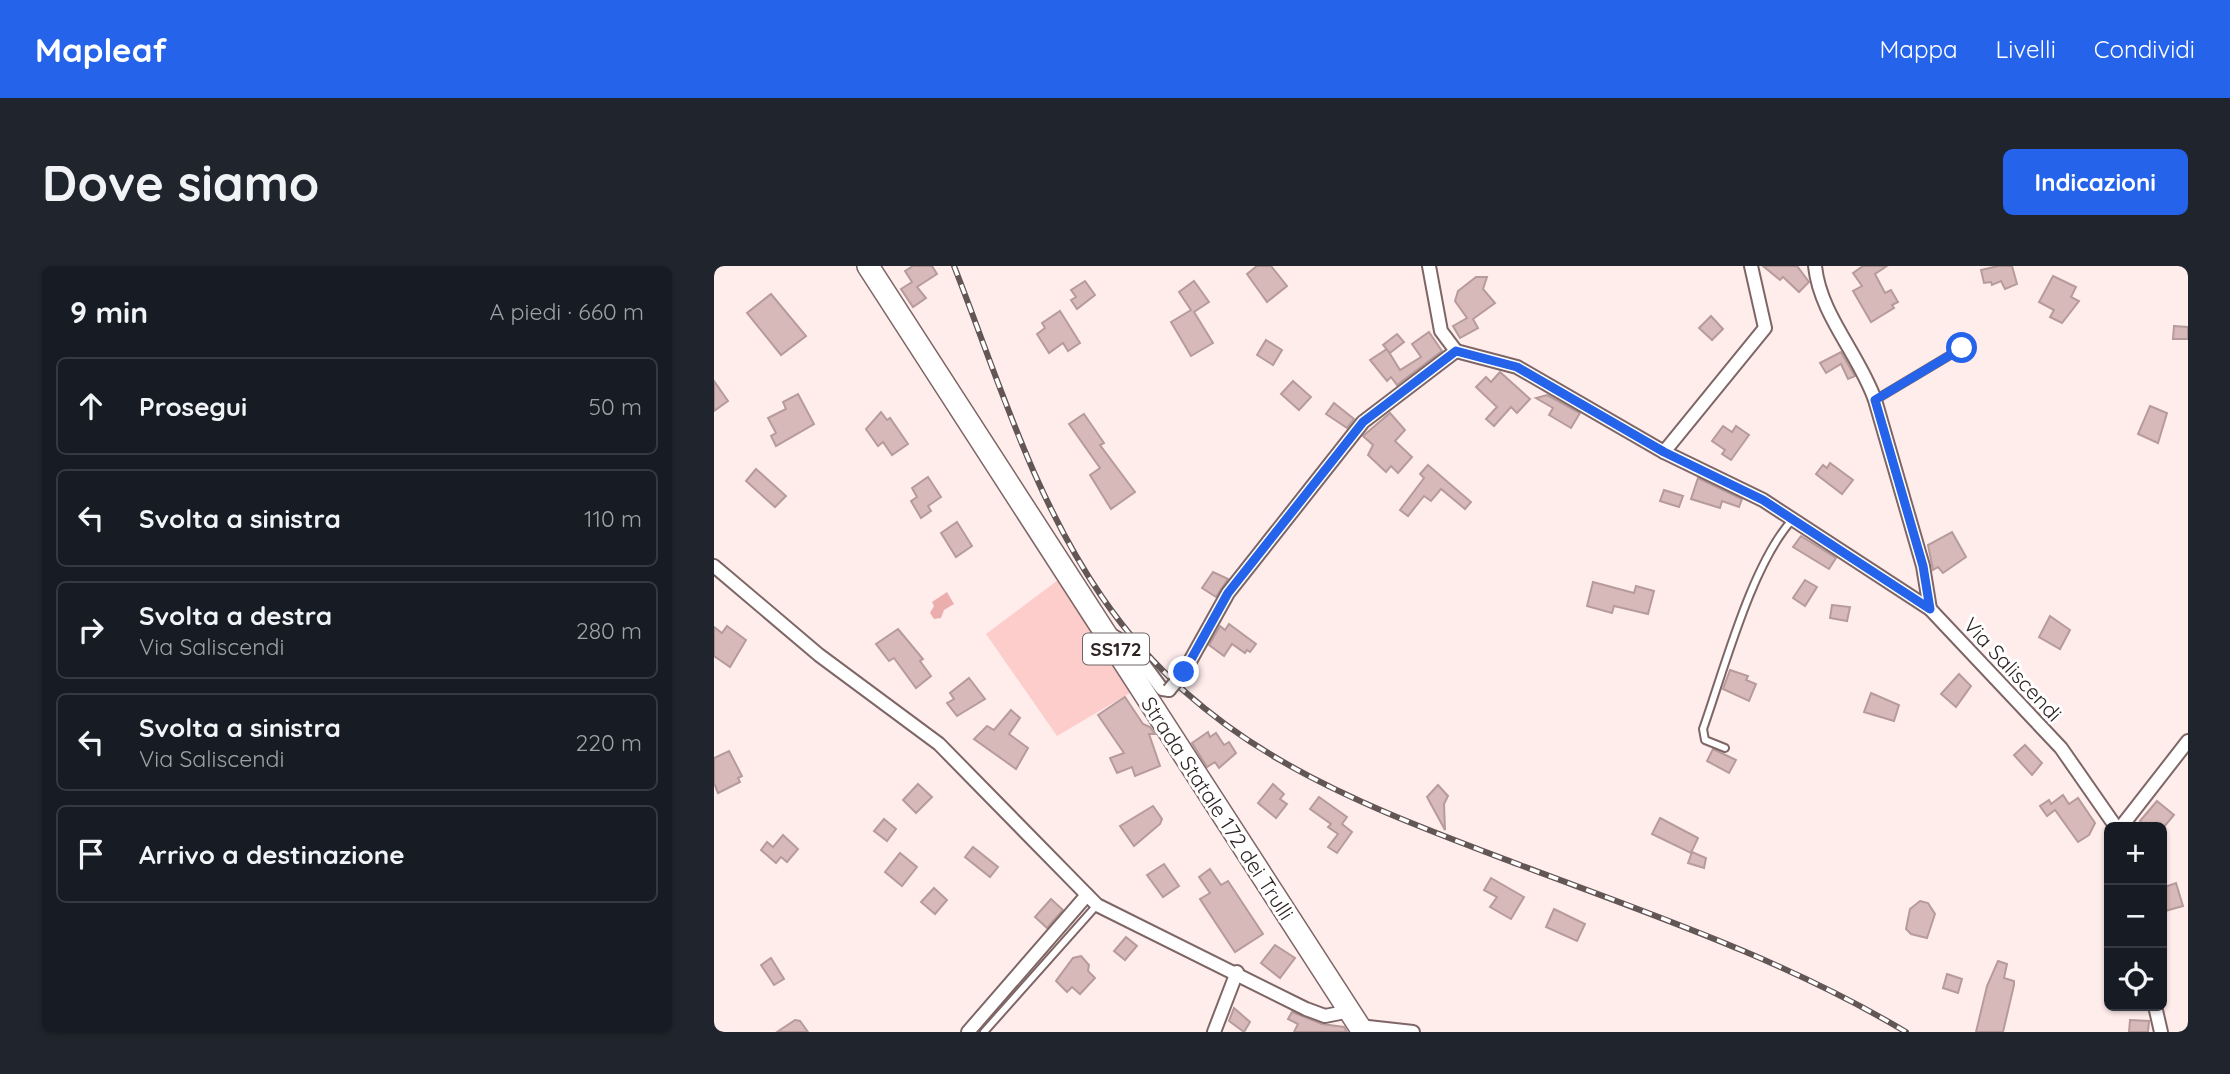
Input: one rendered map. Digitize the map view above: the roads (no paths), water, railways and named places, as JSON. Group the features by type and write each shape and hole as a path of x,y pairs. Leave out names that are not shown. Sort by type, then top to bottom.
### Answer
{"main road":[{"name":"Strada Statale 172 dei Trulli","path":"868,266 1357,1023"}],"street":[{"path":"1104,630 1130,646 1162,689 1169,690 1184,672 1228,593 1363,422 1456,351 1441,331 1429,266"},
{"path":"1664,452 1765,328 1751,266"},
{"path":"1815,266 1817,285 1826,306 1867,378 1875,400 1923,566 1930,609"},
{"name":"Via Saliscendi","path":"1456,351 1517,367 1664,452 1713,473 1793,519 1930,609 2061,748 2113,822"},
{"path":"714,566 819,655 939,744 1097,905 1176,946 1237,972 1306,1009 1357,1023 1413,1032"},
{"path":"2125,822 2188,741"},
{"path":"968,1032 1087,895"},
{"path":"1214,1032 1237,972"},
{"path":"2156,1011 2161,1032"}],"lane":[{"path":"1875,400 1962,348"},
{"path":"1725,748 1705,740 1703,729 1761,568 1778,535 1793,519"},
{"path":"984,1032 1097,905"}],"railway":[{"path":"954,266 1019,436 1056,519 1102,597 1143,650 1188,695 1237,732 1288,765 1342,793 1459,842 1668,920 1765,960 1813,982 1906,1032"}]}
